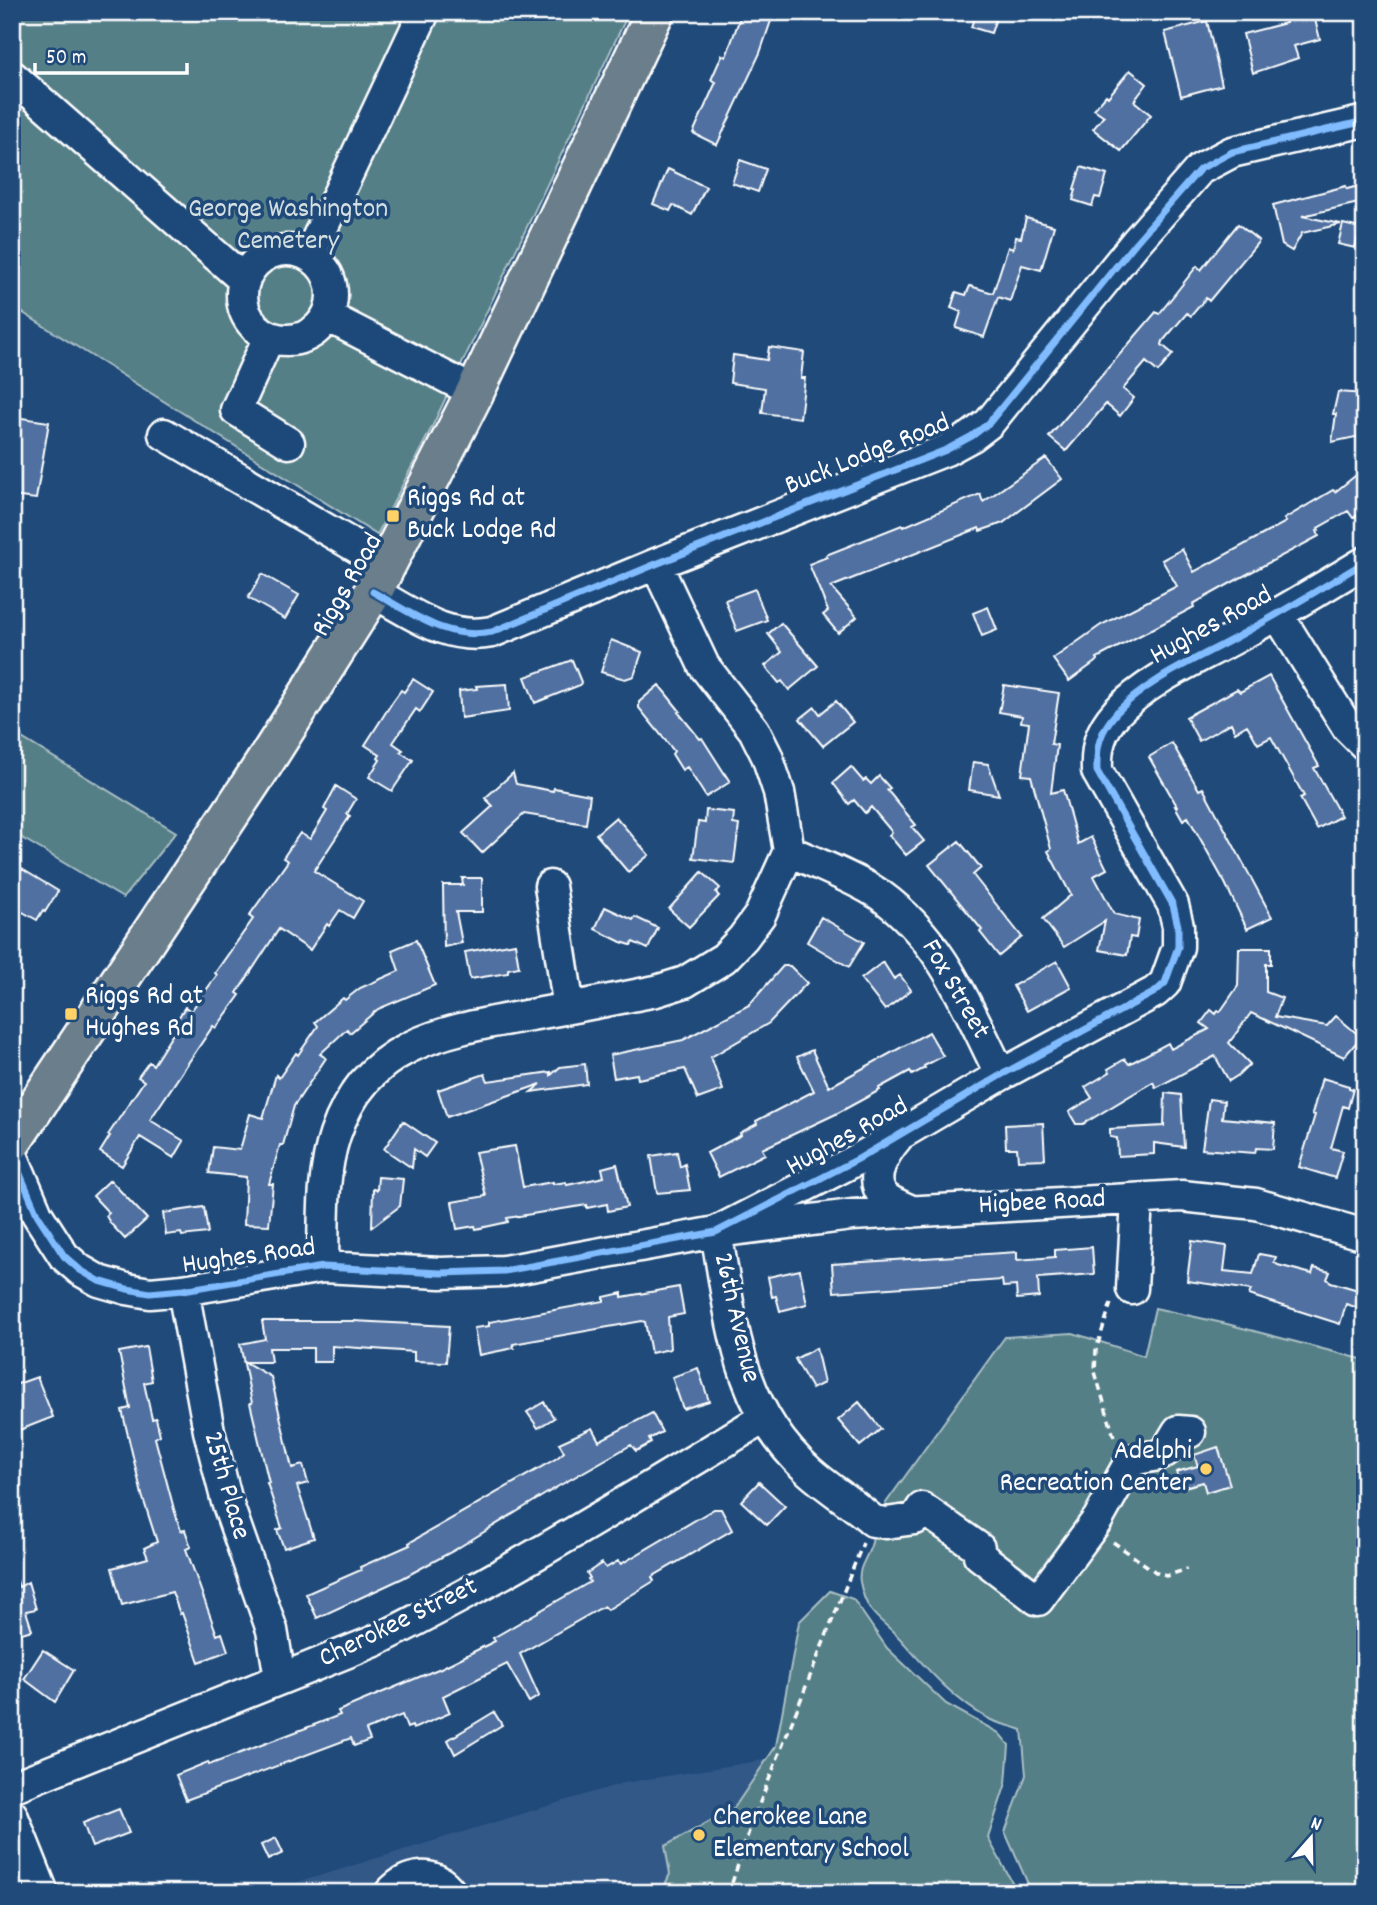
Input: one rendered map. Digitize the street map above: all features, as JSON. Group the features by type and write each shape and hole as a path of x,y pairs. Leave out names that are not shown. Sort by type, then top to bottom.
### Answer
{"main road":[{"name":"Riggs Road","path":"12,1142 263,765 380,579 475,391 654,12"}],"street":[{"path":"309,256 424,12"},
{"path":"12,76 244,280"},
{"name":"Buck Lodge Road","path":"164,434 380,579 432,625 460,635 474,636 492,632 946,450 972,436 989,423 1136,242 1200,169 1232,152 1365,121"},
{"path":"288,250 309,256 326,272 330,282 332,294 327,316 312,332 302,338 291,340 269,337 259,331 245,313 242,302 244,280 249,270 266,255 288,250"},
{"path":"327,316 475,391"},
{"path":"269,337 236,410 289,443"},
{"name":"Hughes Road","path":"12,1155 48,1234 64,1256 99,1281 150,1293 323,1267 441,1273 504,1271 716,1232 860,1158 1000,1075 1115,1015 1166,983 1178,947 1178,926 1173,905 1097,771 1096,749 1102,733 1116,713 1151,685 1278,615 1365,562"},
{"path":"323,1267 324,1191 335,1136 346,1110 372,1073 394,1055 452,1029 656,991 675,985 703,972 724,958 760,915 789,851 779,792 767,756 754,730 704,666 656,564"},
{"path":"1278,615 1348,728 1365,745"},
{"name":"Fox Street","path":"789,851 878,894 919,929 944,961 1000,1075"},
{"path":"550,886 569,1008"},
{"path":"900,1134 887,1150 879,1168 879,1185 883,1195 912,1212"},
{"name":"Higbee Road","path":"716,1232 852,1214 1182,1196 1255,1204 1363,1229"},
{"path":"1132,1287 1137,1200"},
{"name":"26th Avenue","path":"716,1232 737,1350 751,1391 764,1418 784,1445 809,1471 870,1518"},
{"name":"25th Place","path":"183,1290 209,1431 227,1502 272,1630 280,1678"},
{"name":"Cherokee Street","path":"12,1787 375,1641 424,1617 553,1544 764,1418"},
{"path":"870,1518 886,1523 915,1519 922,1508 979,1548 979,1555 1038,1600 1092,1527 1131,1460 1158,1455 1166,1451 1178,1431 1189,1432"},
{"path":"12,1815 43,1893"},
{"path":"390,1893 399,1883 412,1877 427,1876 442,1882 450,1893"}],"path":[{"path":"1131,1460 1117,1446 1095,1372 1096,1350 1116,1284 1132,1287"},
{"path":"726,1893 730,1889 756,1813 860,1556 870,1518"},
{"path":"1092,1527 1157,1573 1166,1576 1186,1569"}],"shaded area":[{"name":"Cherokee Lane Elementary School","path":"764,1760 876,1774 1009,1893 263,1893 623,1783"}],"green space":[{"name":"George Washington Cemetery","path":"12,12 629,12 431,429 377,535 12,306"},
{"path":"12,732 176,832 123,898 12,832"},
{"path":"1155,1308 1365,1360 1365,1893 1032,1893 1005,1832 1026,1775 1022,1730 991,1720 954,1695 876,1616 863,1594 860,1571 873,1540 873,1521 1005,1337 1073,1333 1144,1356"},
{"path":"830,1591 853,1599 887,1648 946,1704 999,1733 1009,1745 1006,1783 988,1838 1018,1893 661,1893 670,1874 665,1846 734,1808 776,1746 799,1622"}],"building":[{"path":"742,12 774,12 760,53 717,145 693,133 716,82 711,80 722,55 726,57"},
{"path":"976,12 998,12 991,33 971,27"},
{"path":"1313,12 1320,39 1294,46 1298,58 1253,73 1243,34 1286,23 1285,19"},
{"path":"1207,21 1222,85 1181,96 1165,32"},
{"path":"1130,70 1147,84 1134,101 1151,115 1121,151 1093,129 1104,116 1094,109 1106,95 1108,97"},
{"path":"740,160 766,169 758,192 732,183"},
{"path":"1081,167 1107,175 1100,198 1095,197 1092,206 1073,200"},
{"path":"668,169 706,187 692,215 673,205 670,211 653,204"},
{"path":"1346,186 1347,189 1359,186 1363,202 1302,216 1341,224 1302,233 1292,251 1282,245 1273,205"},
{"path":"1026,218 1054,226 1041,270 1022,265 1010,301 998,297 984,337 956,328 961,312 951,308 956,292 966,295 970,286 993,293 1008,247 1013,249 1016,237 1021,238"},
{"path":"1238,224 1259,241 1209,301 1206,298 1191,316 1187,313 1163,341 1162,345 1173,354 1158,372 1146,362 1123,389 1134,398 1120,416 1106,404 1066,451 1049,437 1156,312 1159,314 1197,266 1201,270"},
{"path":"1343,224 1360,228 1355,248 1338,244"},
{"path":"769,347 804,352 801,378 805,378 800,418 762,413 765,388 730,383 733,355 767,360"},
{"path":"1338,392 1365,394 1365,435 1332,442 1336,414 1333,414"},
{"path":"15,417 49,422 36,499 12,496 12,433"},
{"path":"1046,458 1062,479 1003,523 980,531 979,528 831,587 857,617 838,633 823,615 828,611 809,564 980,494 983,502"},
{"path":"1365,468 1365,510 1353,518 1348,511 1318,528 1319,536 1097,658 1098,660 1069,681 1053,659 1101,625 1177,586 1162,560 1182,549 1194,572 1286,522 1284,519 1333,490 1335,492"},
{"path":"262,574 299,595 285,619 248,598"},
{"path":"755,589 767,620 737,631 725,600"},
{"path":"988,607 997,630 982,636 973,613"},
{"path":"781,623 818,666 789,690 782,681 779,683 765,666 782,652 768,634"},
{"path":"611,640 642,652 634,676 625,679 601,672"},
{"path":"572,660 580,685 535,703 525,677"},
{"path":"1269,676 1319,766 1314,768 1341,816 1317,829 1300,798 1304,796 1271,737 1258,744 1247,725 1235,732 1231,723 1199,741 1186,717 1237,689 1240,692"},
{"path":"413,679 433,692 420,712 416,709 393,743 403,750 400,752 413,760 392,791 369,777 380,760 380,755 365,745 401,690 404,692"},
{"path":"507,684 509,711 461,718 459,691 477,689 476,686"},
{"path":"659,685 680,711 678,712 700,739 702,738 730,782 706,797 687,767 682,770 672,754 674,751 639,708 639,702"},
{"path":"1004,685 1059,693 1051,744 1057,745 1051,793 1063,790 1078,844 1091,837 1107,869 1094,876 1114,914 1139,920 1136,938 1130,937 1127,955 1099,950 1105,921 1064,947 1043,919 1071,895 1048,851 1051,849 1031,776 1022,775 1029,723 1021,722 1022,716 999,712"},
{"path":"836,701 853,722 823,746 800,719 815,707 820,714"},
{"path":"1172,743 1199,790 1203,788 1272,917 1247,929 1188,817 1183,820 1149,757"},
{"path":"973,762 988,764 999,795 969,790"},
{"path":"851,767 863,781 866,779 871,784 879,776 916,825 912,827 924,841 906,855 889,835 892,832 871,807 865,813 854,800 849,804 833,783"},
{"path":"513,773 516,784 590,795 586,824 524,814 482,853 463,833 493,806 485,798"},
{"path":"336,786 356,799 347,814 350,816 314,871 363,901 353,918 340,910 310,950 279,929 237,993 240,995 216,1028 213,1026 150,1120 184,1141 174,1158 140,1137 122,1166 100,1152 110,1136 108,1135 144,1081 138,1077 149,1062 153,1065 179,1024 176,1022 185,1007 191,1011 217,975 215,973 253,919 249,916 288,861 283,858 300,833 310,839 327,811 324,809"},
{"path":"706,810 734,813 733,824 739,825 734,863 693,858 698,822 705,823"},
{"path":"616,817 649,855 628,872 596,834"},
{"path":"959,841 981,868 973,875 1022,937 999,956 980,932 982,930 929,865"},
{"path":"22,869 58,891 37,920 12,906 12,886"},
{"path":"702,872 720,888 716,893 719,896 689,927 669,909"},
{"path":"462,878 482,878 482,912 456,912 462,943 444,947 443,885 463,885"},
{"path":"605,907 658,928 648,949 633,942 631,945 621,942 595,929"},
{"path":"821,917 864,942 849,967 807,942"},
{"path":"416,940 435,985 378,1009 350,1033 347,1029 320,1054 326,1058 294,1106 283,1145 280,1145 269,1184 273,1184 269,1225 244,1224 246,1177 209,1173 213,1147 240,1150 250,1114 263,1118 276,1075 279,1078 296,1053 298,1055 318,1026 315,1022 343,998 345,1000 360,988 399,971 392,950"},
{"path":"515,943 519,967 508,969 508,973 470,979 465,952"},
{"path":"1239,948 1271,948 1271,964 1266,964 1266,992 1282,998 1275,1017 1327,1026 1336,1016 1361,1037 1344,1057 1251,1013 1229,1043 1250,1064 1229,1081 1215,1056 1156,1088 1153,1082 1083,1124 1076,1124 1069,1112 1092,1098 1085,1087 1110,1072 1108,1069 1125,1059 1129,1064 1168,1043 1171,1049 1209,1029 1201,1023 1211,1010 1216,1014 1220,1012 1238,986"},
{"path":"1057,961 1071,987 1027,1011 1013,986"},
{"path":"883,962 894,979 900,975 911,990 885,1010 861,979"},
{"path":"783,966 790,966 807,983 769,1023 711,1057 723,1090 698,1099 685,1069 638,1079 637,1074 614,1078 610,1055 683,1040 749,1005"},
{"path":"929,1032 943,1056 912,1075 910,1071 836,1114 762,1149 765,1154 719,1177 707,1153 741,1135 740,1133 757,1124 756,1121 814,1091 797,1057 812,1050 829,1087"},
{"path":"585,1064 587,1084 531,1092 541,1084 447,1117 438,1090 485,1074 488,1081 551,1072 551,1075 560,1067"},
{"path":"1322,1078 1353,1089 1348,1108 1343,1106 1331,1148 1343,1151 1335,1178 1299,1167 1315,1115 1312,1114"},
{"path":"1165,1093 1181,1095 1184,1147 1154,1143 1154,1154 1118,1156 1117,1138 1110,1137 1110,1129 1164,1126"},
{"path":"1209,1099 1224,1101 1222,1118 1275,1123 1273,1149 1256,1148 1255,1153 1202,1149"},
{"path":"403,1121 435,1143 425,1157 414,1149 412,1168 384,1149"},
{"path":"1043,1123 1045,1159 1018,1160 1017,1148 1006,1148 1005,1125"},
{"path":"515,1146 523,1187 553,1182 566,1182 567,1185 604,1177 602,1168 617,1164 627,1207 608,1211 607,1204 587,1208 587,1205 507,1218 508,1222 476,1229 475,1226 457,1229 452,1202 486,1196 475,1152"},
{"path":"677,1152 680,1167 685,1164 690,1190 657,1193 651,1156"},
{"path":"378,1177 403,1179 400,1206 372,1227 373,1189 377,1190"},
{"path":"110,1180 147,1219 125,1239 110,1223 106,1216 109,1213 93,1196"},
{"path":"204,1207 208,1233 166,1235 163,1213"},
{"path":"1192,1241 1227,1246 1224,1271 1253,1274 1259,1254 1276,1257 1274,1262 1278,1265 1312,1274 1314,1268 1330,1272 1327,1279 1331,1282 1365,1292 1365,1310 1346,1304 1340,1324 1249,1295 1251,1290 1187,1281"},
{"path":"1092,1247 1094,1274 1038,1278 1039,1297 1017,1299 1016,1286 1003,1287 1002,1280 834,1292 832,1264 1017,1252 1017,1260 1055,1257 1055,1250"},
{"path":"800,1270 807,1304 780,1311 776,1296 772,1297 768,1277"},
{"path":"679,1287 684,1314 668,1317 670,1349 651,1353 645,1322 642,1321 513,1344 514,1348 479,1355 474,1328 489,1326 489,1322 604,1301 604,1297 622,1293 622,1297"},
{"path":"262,1321 354,1321 449,1326 446,1362 414,1361 414,1352 332,1346 332,1362 313,1362 313,1348 269,1348 271,1362 245,1362 271,1377 292,1468 303,1465 308,1483 297,1486 314,1538 284,1548 277,1530 282,1528 267,1483 240,1344 265,1339"},
{"path":"146,1347 152,1381 144,1383 152,1419 156,1418 160,1435 155,1438 174,1509 181,1531 185,1530 191,1547 186,1549 217,1635 222,1633 228,1651 199,1662 172,1592 122,1605 112,1568 148,1558 144,1548 157,1542 142,1495 122,1410 130,1408 119,1352"},
{"path":"816,1348 824,1383 812,1389 795,1359"},
{"path":"698,1368 709,1401 683,1409 672,1377"},
{"path":"37,1377 53,1417 12,1433 12,1386"},
{"path":"544,1402 554,1418 538,1428 527,1412"},
{"path":"859,1402 881,1429 860,1446 838,1420"},
{"path":"652,1413 662,1432 649,1439 651,1443 636,1451 631,1445 453,1551 403,1578 317,1618 306,1594 410,1545 409,1543 557,1458 564,1452 559,1443 592,1428 599,1441"},
{"name":"Adelphi Recreation Center","path":"1218,1447 1230,1485 1206,1492 1203,1482 1181,1488 1176,1472 1198,1466 1194,1455"},
{"path":"759,1482 785,1506 767,1525 741,1501"},
{"path":"714,1509 721,1509 732,1530 652,1577 654,1581 607,1610 604,1606 520,1654 539,1696 529,1702 507,1664 443,1696 450,1713 413,1729 412,1726 407,1728 402,1715 366,1730 370,1740 354,1746 351,1738 186,1800 176,1775 340,1715 338,1711 443,1667 495,1641 493,1638 590,1582 587,1573 602,1563 606,1568 618,1561 621,1564"},
{"path":"12,1578 16,1578 19,1587 28,1582 36,1609 26,1611 32,1630 15,1635 12,1625"},
{"path":"43,1650 74,1670 55,1702 24,1679"},
{"path":"494,1712 502,1725 455,1754 448,1740"},
{"path":"119,1809 129,1833 92,1847 83,1823"},
{"path":"276,1838 283,1853 268,1860 261,1845"}],"cycle path":[{"path":"373,592 444,629 475,634 492,632 946,450 989,423 1136,242 1200,169 1232,152 1365,121"},
{"path":"12,1155 37,1214 64,1256 99,1281 150,1293 323,1267 441,1273 504,1271 716,1232 860,1158 1001,1075 1155,992 1165,983 1178,947 1178,926 1173,905 1097,771 1098,746 1103,732 1117,712 1158,680 1268,620 1365,562"}],"place":[{"name":"Riggs Rd at Buck Lodge Rd","path":"393,516"},
{"name":"Riggs Rd at Hughes Rd","path":"71,1014"},
{"name":"Adelphi Recreation Center","path":"1206,1469"},
{"name":"Cherokee Lane Elementary School","path":"699,1835"}]}
